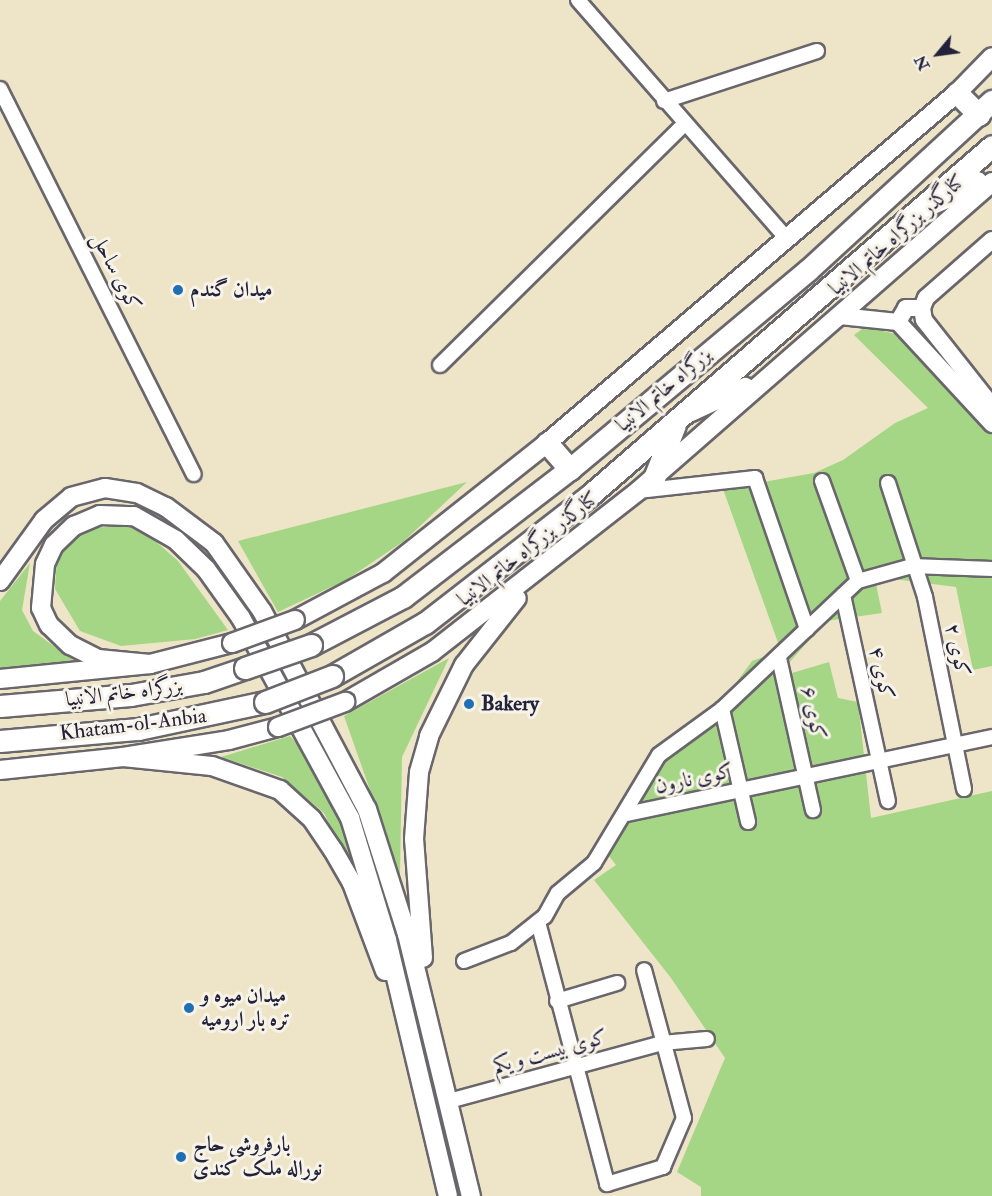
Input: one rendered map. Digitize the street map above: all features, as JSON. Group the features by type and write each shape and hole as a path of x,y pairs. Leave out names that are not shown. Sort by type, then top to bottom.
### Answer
{"highway":[{"path":"957,93 985,108"},
{"name":"بزرگراه خاتم الانبیا","path":"0,706 131,695 204,682 311,645 403,597 570,470 808,270 985,108"},
{"name":"بزرگراه خاتم الانبیا","path":"265,702 332,676 425,623 590,495 992,146"},
{"path":"646,484 679,419"},
{"path":"547,443 570,470"},
{"name":"Khatam-ol-Anbia","path":"0,741 138,729 265,702"}],"main road":[{"path":"0,680 150,664 232,643 295,620 383,573 547,443 957,93 992,57"},
{"path":"921,210 957,195 992,171"},
{"name":"کنارگذر بزرگراه خاتم الانبیا","path":"0,770 123,757 229,740 278,727 345,702 432,652 646,484 764,378 840,316 992,182"},
{"path":"679,419 764,378"},
{"path":"0,581 44,520 71,497 105,488 136,493 166,507 214,543 262,611 367,809 392,882 438,1055 471,1196"},
{"path":"150,664 98,659 70,645 49,625 41,608 45,564 54,544 74,526 100,515 134,516 176,540 206,569 242,618 350,818 387,940 448,1196"},
{"path":"438,1055 419,925 414,839 419,772 429,736 464,665 546,564"},
{"path":"123,757 212,765 246,776 280,790 312,819 352,883 416,1061"}],"street":[{"path":"578,0 684,124 787,239"},
{"path":"664,101 818,51"},
{"name":"کوی ساحل","path":"0,88 195,474"},
{"path":"440,365 684,124"},
{"path":"992,240 926,298 922,308 929,328 992,406"},
{"path":"898,322 906,308 922,308"},
{"path":"840,316 898,322 992,424"},
{"path":"646,484 756,478 807,629"},
{"path":"822,482 858,581"},
{"name":"کوی ۲","path":"888,483 912,566 925,597 964,789"},
{"path":"464,961 511,943 538,922 558,893 594,863 627,814 659,755 722,709 779,658 858,581 912,566 992,569"},
{"name":"کوی ۴","path":"843,595 888,801"},
{"name":"کوی ۶","path":"779,658 813,810"},
{"path":"722,709 748,822"},
{"name":"کوی نارون","path":"627,814 992,737"},
{"path":"538,922 573,1067 607,1184 663,1167 684,1118 644,970"},
{"path":"557,1001 617,983"},
{"name":"کوی بیست و یکم","path":"449,1101 662,1043 707,1039"}],"green space":[{"path":"865,327 900,335 933,364 992,433 992,666 973,670 956,587 894,579 876,584 882,613 826,621 789,663 792,673 829,662 838,698 858,702 871,818 992,791 992,1196 701,1196 701,1187 677,1172 725,1058 671,978 594,880 616,865 606,852 619,830 626,791 659,752 717,709 752,661 781,651 723,489 814,473 843,460 895,423 928,408 854,335"},
{"path":"467,482 404,541 346,580 278,612 238,541"},
{"path":"128,526 154,540 178,561 228,630 195,639 121,646 80,631 55,589 57,555 87,528"},
{"path":"30,563 22,610 33,631 77,663 0,669 0,601"},
{"path":"449,658 402,757 400,875 344,716"},
{"path":"290,736 312,760 338,813 360,887 324,813 282,777 221,757"}],"place":[{"name":"میدان گندم","path":"178,290"},
{"name":"Bakery","path":"469,704"},
{"name":"میدان میوه و تره بار ارومیه","path":"189,1008"},
{"name":"بارفروشی حاج نوراله ملک کندی","path":"181,1157"}]}
